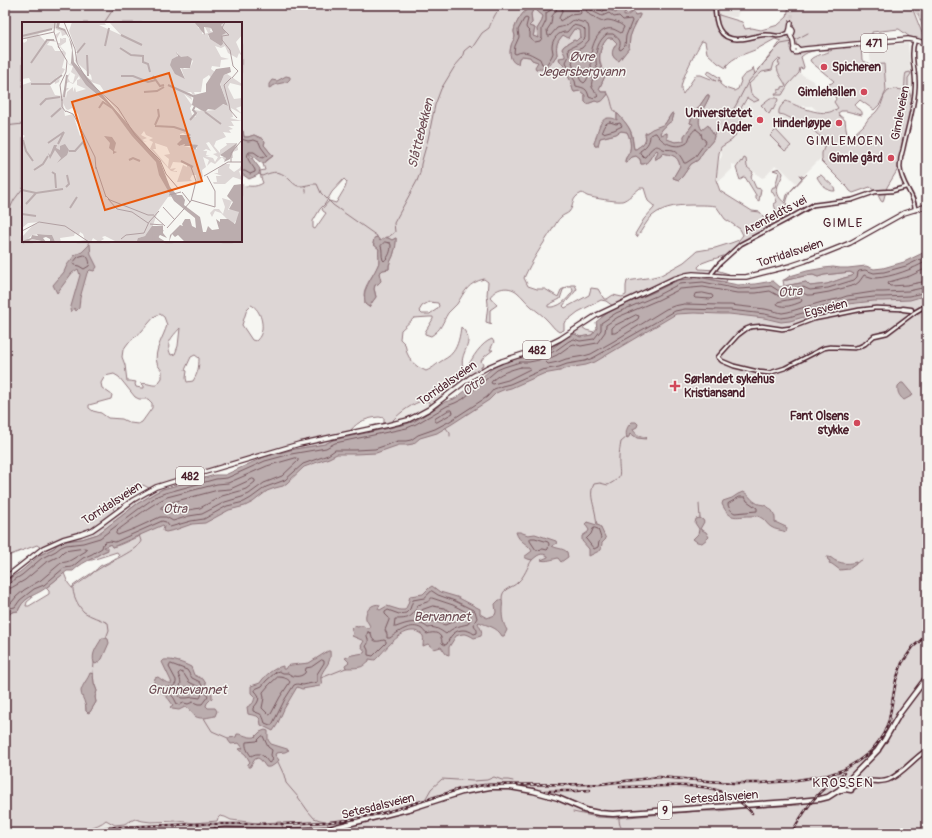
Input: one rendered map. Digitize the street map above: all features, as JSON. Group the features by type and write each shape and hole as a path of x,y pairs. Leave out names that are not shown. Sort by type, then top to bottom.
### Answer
{"highway":[{"path":"904,309 911,310"},
{"name":"Setesdalsveien","path":"206,833 225,830 292,831 328,829 412,808 462,792 485,787 515,788 533,791 580,809 613,814 824,799 841,790 878,750 900,713 927,677"},
{"name":"Setesdalsveien","path":"810,801 828,797 846,784"},
{"name":"9","path":"841,790 850,790"}],"main road":[{"name":"471","path":"791,23 791,33 796,48 805,49 908,39 927,45"},
{"name":"Torridalsveien","path":"5,578 43,548 63,539 92,530 134,499 156,487 286,447 408,420 424,412 488,367 542,348 560,339 597,315 662,284 690,274 735,278 751,276 799,264 850,243 900,215 926,207"},
{"path":"846,784 852,788 863,782 883,782 891,779 927,750"},
{"path":"846,784 852,791 863,782"}],"street":[{"path":"715,5 717,24 721,32 728,37 738,40 763,35 781,35 791,33"},
{"name":"Gimleveien","path":"915,40 912,54 916,85 911,117 900,165 905,186 913,198 915,210"},
{"name":"Arenfeldts vei","path":"713,275 715,270 722,262 741,244 811,205 849,201 871,193 892,192 905,186"},
{"name":"Egsveien","path":"904,309 876,308 859,310 814,319 792,328 785,329 762,326 751,327 738,335 718,357 722,361 736,367 759,372 773,372 785,368 824,348 854,348 862,346 874,336 888,333 927,305"}],"shaded area":[{"path":"5,5 548,5 548,8 542,9 537,7 536,10 543,16 537,29 538,38 533,36 535,28 528,26 532,23 531,14 533,10 530,8 527,9 522,14 514,31 515,37 510,49 511,57 515,63 518,64 519,58 522,56 530,57 532,60 538,62 536,69 547,69 557,55 557,44 563,35 568,37 574,29 581,30 581,37 564,46 562,49 566,55 565,57 559,59 564,66 564,70 574,92 580,91 585,95 585,102 587,104 595,101 601,101 608,94 607,92 601,92 599,89 606,74 601,65 600,56 602,46 608,38 612,38 617,43 614,48 613,55 618,61 629,48 630,37 640,15 635,15 632,12 624,16 623,15 631,5 718,5 719,15 742,22 745,29 752,28 761,30 778,25 787,17 789,5 909,5 913,10 924,38 923,40 910,37 899,29 872,32 872,41 847,44 843,48 861,47 862,60 871,65 884,64 886,91 880,104 874,110 860,100 855,105 861,111 862,115 846,111 841,111 838,113 845,120 848,137 851,137 876,112 888,91 895,89 903,90 906,73 910,72 911,74 908,78 908,87 912,101 909,127 900,166 887,187 883,202 877,193 870,187 853,193 850,191 821,161 825,145 824,140 807,125 799,125 792,119 779,114 780,108 786,101 817,112 824,113 834,110 836,111 835,110 838,108 834,102 836,99 835,96 828,87 829,84 834,81 810,60 832,50 811,51 804,54 801,57 804,67 803,69 800,68 799,73 788,85 782,95 776,95 775,93 778,93 778,90 786,86 779,75 777,67 780,65 778,62 781,60 778,59 774,63 772,70 762,72 749,84 751,94 759,100 754,102 747,98 741,108 745,113 735,136 732,140 721,147 716,180 720,191 752,211 760,212 765,219 776,217 777,214 774,204 777,202 771,190 775,187 779,172 773,170 779,168 783,173 777,192 779,197 785,203 787,195 802,178 799,175 804,177 807,174 790,192 784,217 780,222 727,255 702,263 698,267 699,269 716,270 729,274 726,282 703,278 678,280 614,309 602,317 599,315 596,316 613,306 606,301 601,300 578,312 564,323 564,330 559,332 519,294 514,290 506,288 495,291 490,297 497,305 490,310 490,323 492,324 486,322 488,282 484,279 474,283 468,288 457,304 448,313 440,328 431,336 425,334 425,332 433,317 414,318 401,330 400,339 405,344 411,361 426,371 452,354 457,344 461,327 468,338 462,364 464,370 467,368 474,355 484,344 492,339 494,342 490,350 493,350 481,361 483,365 472,378 473,381 477,382 467,389 469,387 468,384 455,388 445,395 437,404 441,405 415,421 333,440 325,444 290,450 263,458 255,457 234,462 226,466 176,480 176,486 163,489 137,504 98,534 82,539 59,543 54,548 38,556 41,548 37,545 5,557","holes":["775,39 781,41 769,58 755,74 753,67 752,71 744,75 740,80 738,89 734,91 725,88 720,84 721,80 718,81 720,78 709,71 707,74 716,81 701,75 696,75 683,94 681,88 684,78 702,41 705,42 707,53 718,63 727,68 726,66 736,58","707,95 709,95 699,121 702,130 708,126 714,136 713,140 698,160 691,164 679,180 673,178 680,166 678,160 672,155 662,153 661,156 655,159 659,151 657,150 644,164 641,164 640,159 636,156 632,157 626,163 625,159 630,151 630,139 627,132 621,131 616,134 600,138 597,146 595,146 594,143 602,122 610,119 617,120 617,114 630,129 634,149 644,143 645,133 664,125 672,113 674,114 672,121 665,126 660,133 661,135 667,133 666,139 675,142 685,141 684,136 693,124 690,123 692,117","344,179 347,182 345,188 336,203 329,201 322,209 326,213 315,229 313,228 313,221 320,209 325,204 332,192","640,188 644,188 648,201 654,206 654,208 644,219 635,234 637,237 646,223 657,212 673,206 691,205 716,206 725,219 740,229 743,235 739,240 731,243 715,248 697,251 684,262 661,275 627,281 626,295 622,297 613,295 607,299 604,299 598,289 591,288 589,295 565,308 563,306 577,289 575,285 571,285 568,287 572,287 573,291 565,300 559,305 548,307 548,305 560,299 563,290 567,287 561,290 558,297 545,289 537,289 528,286 524,278 558,220 571,209 574,199 582,193 594,198 622,201 629,198","377,237 380,241 386,237 392,240 396,238 395,249 389,269 383,270 379,273 380,281 375,285 374,289 376,297 369,307 365,304 364,291 379,264 379,249 373,244 374,239","429,302 438,303 439,306 430,314 422,314 419,311 422,306","251,305 260,314 262,323 260,337 256,341 252,340 242,325 247,309","160,314 164,317 167,325 156,354 157,364 162,371 162,378 157,385 141,384 144,388 136,387 136,382 127,381 125,365 122,357 123,350 128,343 141,332 155,316","180,328 178,346 175,354 171,355 169,351 170,340","195,355 199,358 197,373 193,381 187,382 187,371 185,370 191,357","114,374 119,377 135,397 139,399 148,399 152,403 152,408 142,422 138,424 130,423 122,419 108,418 101,413 93,411 89,408 89,405 111,399 112,395 102,388 101,383 105,376","424,400 429,402 430,408 423,414 402,423 395,422 393,420 411,406","379,417 384,418 384,423 372,429 359,432 351,430 360,422","143,485 151,489 121,510 116,512 113,509 116,505"]},
{"path":"593,5 619,5 617,12 615,13 612,10 605,8 603,13"},
{"path":"718,5 741,5 741,8 737,17 733,17 720,15 718,13"},
{"path":"912,5 917,5 920,10 923,9 927,18 927,37 917,12"},
{"path":"908,43 912,87 886,91 884,64 871,65 869,47"},
{"name":"Universitetet i Agder","path":"788,53 800,69 799,73 813,81 821,92 827,88 838,108 829,113 819,113 812,106 787,104 779,111 780,114 793,121 803,124 823,136 828,148 820,159 796,183 781,168 775,166 765,177 762,178 748,167 731,164 732,169 718,181 715,179 716,168 722,155 720,146 740,106 750,98 749,85 760,74"},
{"path":"770,98 777,98 778,100 773,110 772,109 769,114 761,105"},
{"path":"776,130 791,146 785,151 770,136"},
{"path":"744,158 746,159 747,167 753,172 751,177 756,188 761,189 759,201 756,199 756,195 745,177 740,180 736,168"},
{"path":"821,175 834,187 835,191 827,189 822,184 817,177"},
{"path":"850,272 854,274 827,284 810,286 806,282 784,286 783,280 804,276 813,275 818,277"},
{"path":"927,277 927,833 284,833 281,822 257,823 231,820 220,816 217,821 195,823 178,821 151,822 135,819 124,824 115,825 106,820 98,825 86,829 73,831 5,833 5,618 12,612 18,611 22,603 31,596 32,598 27,602 26,606 29,606 49,594 49,591 46,588 64,573 72,588 90,576 100,566 119,555 117,552 89,560 108,550 104,547 111,544 112,547 116,546 140,536 140,521 315,454 384,438 487,389 670,309","holes":["91,673 93,674 97,691 95,697 96,702 90,712 86,711 84,685"]},
{"path":"586,322 582,327 586,330 594,332 592,335 580,337 575,334 544,351 568,334"},
{"path":"424,400 429,402 430,408 415,417 395,422 393,420 402,411 417,402"},
{"path":"220,816 231,820 257,823 284,822 332,833 59,833 94,826 106,820 115,825 135,819 151,822 178,821 195,823 209,822"}],"water":[{"name":"Øvre Jegersbergvann","path":"548,5 593,5 595,8 600,9 603,12 605,8 609,8 615,13 617,12 619,5 631,5 624,16 627,16 632,12 635,15 640,14 630,37 629,48 619,61 612,53 617,43 612,38 608,38 602,46 600,51 600,61 606,74 599,89 601,92 607,92 608,94 601,101 595,101 587,104 585,102 585,95 580,91 574,92 564,66 559,58 565,57 562,49 564,46 581,37 580,30 574,29 568,38 563,35 557,44 557,55 547,69 536,69 535,67 538,62 532,60 530,57 522,56 519,58 518,64 513,62 510,52 511,45 515,37 514,31 518,21 527,9 530,8 533,10 531,14 532,23 529,26 535,28 533,36 538,38 537,29 543,16 536,10 537,7 542,9 548,8"},
{"path":"286,76 290,77 287,82 277,84 269,88 269,84 272,80 277,81"},
{"path":"707,95 709,95 709,97 701,113 699,121 702,130 708,125 714,136 713,140 698,160 691,164 679,180 673,178 680,166 678,160 672,155 662,153 661,156 655,159 657,150 644,164 641,164 640,159 636,156 632,157 625,163 630,148 630,139 627,132 621,131 616,134 600,138 598,146 595,146 594,143 603,120 606,118 612,118 617,120 617,114 630,130 634,149 643,144 646,139 645,134 652,129 665,124 672,113 674,114 672,121 665,126 660,133 661,135 667,133 667,139 675,142 684,141 684,136 693,124 690,123 692,117"},
{"path":"242,130 244,137 254,135 263,139 265,141 264,145 273,156 264,164 249,153 260,169 259,174 249,179 242,174"},
{"path":"377,237 380,241 386,237 392,240 396,238 396,245 389,264 389,269 383,270 379,273 381,281 375,285 374,289 376,297 369,307 365,304 365,293 368,284 379,264 379,249 373,244 374,238"},
{"path":"90,244 91,255 97,267 94,271 90,270 87,273 80,298 79,308 76,311 74,308 71,312 70,310 80,275 78,269 72,273 57,293 53,285 75,255 82,252"},
{"name":"Otra","path":"927,251 927,295 910,300 874,301 848,304 840,308 781,322 764,318 729,314 676,314 595,362 543,374 496,393 489,400 452,424 437,433 420,438 413,444 399,445 376,453 337,454 304,467 283,486 267,491 253,502 245,506 229,510 205,523 192,524 166,532 163,531 163,525 115,546 112,547 110,544 104,547 108,548 108,550 82,564 73,571 67,571 43,590 27,599 18,611 12,612 5,618 7,611 5,610 5,581 20,572 40,555 54,548 58,543 82,539 98,534 137,504 155,493 163,489 215,475 225,475 264,457 290,450 325,444 333,440 415,421 445,402 460,395 494,367 519,358 537,356 544,351 553,348 567,337 575,334 580,337 592,335 597,328 596,322 606,314 678,280 703,278 738,285 773,281 780,287 806,282 810,286 827,284 854,274 850,272 818,277 813,275 784,280 790,276 824,268 866,266 874,269 883,268 904,262"},
{"path":"903,383 913,395 904,400 898,392 898,386"},
{"path":"632,422 636,422 638,424 637,427 633,429 635,433 646,437 646,439 637,438 630,433 629,437 627,438 627,429"},
{"path":"743,492 756,503 769,508 774,514 775,522 786,527 786,532 773,528 759,516 737,517 730,515 722,504 723,501"},
{"path":"700,518 704,522 700,529 706,532 709,537 702,543 693,539 698,534 699,529 695,523 696,519"},
{"path":"587,522 600,526 606,539 602,543 601,550 589,556 589,549 582,541 582,536 589,530 585,524"},
{"path":"516,532 528,535 535,534 556,541 557,543 552,546 567,552 568,557 561,562 558,558 543,561 541,560 548,556 543,554 538,555 532,560 528,559 524,557 532,551 517,536"},
{"path":"827,557 841,563 856,562 856,564 849,569 840,570 829,563 830,561"},
{"name":"Bervannet","path":"432,586 440,592 457,597 480,609 480,614 487,618 495,615 495,604 499,600 502,600 503,618 507,630 504,636 502,636 495,629 479,622 478,623 482,634 481,636 474,638 467,634 463,634 456,636 449,647 449,655 446,654 441,647 434,649 428,644 423,646 422,635 415,631 409,631 403,633 393,641 375,660 369,659 369,661 361,667 346,668 345,665 349,662 345,658 364,653 365,651 361,646 364,641 352,636 353,633 351,629 354,626 364,626 366,628 370,628 370,625 366,619 366,613 372,606 377,604 380,605 378,609 380,610 387,606 405,610 410,596 423,594"},
{"path":"102,638 108,639 109,643 102,659 96,664 94,663 93,656 96,647"},
{"path":"330,651 330,660 322,674 322,684 320,686 302,689 297,687 273,731 261,725 260,719 257,716 248,714 247,707 253,703 255,697 251,693 251,686 260,683 276,668 283,666 283,669 285,669 287,666 291,665 309,663"},
{"name":"Grunnevannet","path":"164,660 174,661 191,667 194,675 203,679 212,694 212,698 206,706 208,708 215,708 217,711 215,716 201,718 195,716 185,707 179,710 172,709 170,707 173,705 171,702 153,685 155,678 158,677 166,682 172,683 162,662"},
{"path":"90,673 93,674 97,691 95,697 96,702 88,713 86,711 86,706 81,691"},
{"path":"265,730 268,731 268,740 271,744 289,750 276,753 275,755 279,760 272,766 266,767 258,758 255,759 250,767 248,767 250,762 246,755 239,749 243,748 239,743 231,744 228,738 236,737 237,734 255,737 260,732"}],"waterway":[{"path":"105,22 116,5"},
{"name":"Slåttebekken","path":"387,238 395,232 394,223 420,173 435,105 441,89 455,66 462,58 464,51 470,46 472,48 482,33 489,28 497,12 502,8 507,9 507,5"},
{"path":"795,40 808,33"},
{"path":"727,117 736,105 748,82 771,54 781,44 792,42"},
{"path":"608,94 611,99 613,109 617,114"},
{"path":"5,126 22,124"},
{"path":"714,135 719,124"},
{"path":"259,174 262,176 277,172 283,174 298,186 317,184 321,193 333,205 377,237"},
{"path":"305,186 306,192"},
{"path":"5,219 14,200 22,189"},
{"path":"446,428 450,433 450,436"},
{"path":"597,525 592,498 594,484 600,483 608,485 619,477 621,442 627,437"},
{"path":"699,504 700,518"},
{"path":"106,638 109,630 108,623 84,612 73,593 73,586 83,578 135,548 141,541 139,535"},
{"path":"502,600 505,590 520,580 532,560"},
{"path":"856,563 862,560"},
{"path":"93,674 94,663"},
{"path":"321,678 346,668"},
{"path":"204,718 212,731 228,738"},
{"path":"278,762 286,783 314,818 326,821 329,827"},
{"path":"426,798 431,789 442,779 473,781 487,780 494,777 502,780 513,781"},
{"path":"573,812 597,817 615,818 800,805"},
{"path":"619,818 619,823 626,833"},
{"path":"331,830 334,833"}],"tunnel":[{"path":"792,5 792,23"},
{"path":"913,5 927,32"},
{"path":"911,311 927,318"}],"railway":[{"path":"74,833 116,827 198,824 282,824 348,820 384,813 460,789 484,785 600,784 659,777 733,783 761,783 791,781 828,775 843,770 858,761 870,752 879,741 889,720 896,680 902,663 913,647 927,635"},
{"path":"792,832 803,814 820,792 844,773"},
{"path":"620,787 689,786 711,789 732,797 752,813"},
{"path":"545,791 590,790"},
{"path":"193,832 215,828"}],"place":[{"name":"Spicheren","path":"824,67"},
{"name":"Gimlehallen","path":"864,92"},
{"name":"Universitetet i Agder","path":"760,120"},
{"name":"Hinderløype","path":"839,123"},
{"name":"Gimle gård","path":"891,158"},
{"name":"Sørlandet sykehus Kristiansand","path":"675,386"},
{"name":"Fant Olsens stykke","path":"857,423"}],"district":[{"name":"GIMLEMOEN","path":"845,140"},
{"name":"GIMLE","path":"843,222"},
{"name":"KROSSEN","path":"843,782"}]}
